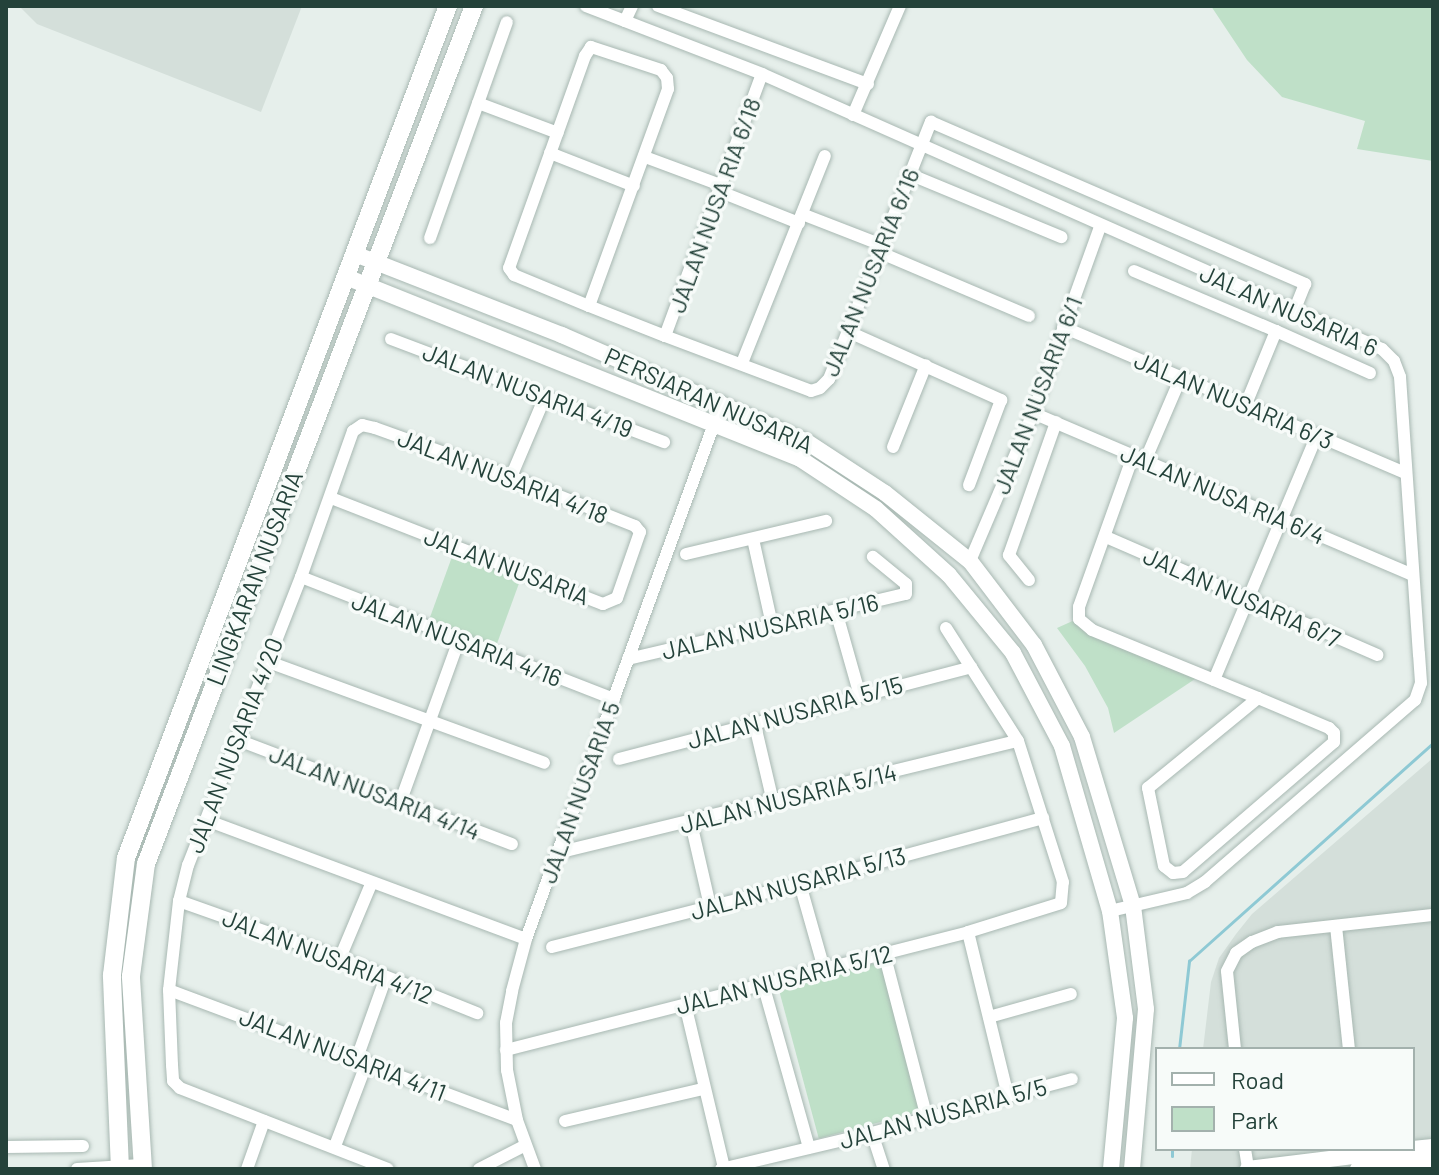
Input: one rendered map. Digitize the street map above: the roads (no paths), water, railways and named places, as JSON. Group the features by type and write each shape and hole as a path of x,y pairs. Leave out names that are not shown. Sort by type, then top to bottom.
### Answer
{"main road":[{"name":"LINGKARAN NUSARIA","path":"120,1169 112,975 126,858 448,6"},
{"name":"LINGKARAN NUSARIA","path":"142,1167 131,976 146,864 474,6"}],"street":[{"name":"JALAN NUSARIA 6","path":"586,6 762,74 1100,227 1382,349 1394,361 1400,377 1421,683 1415,700 1205,882 1187,893 1110,911"},
{"path":"625,21 632,6"},
{"path":"658,6 868,84"},
{"path":"853,115 900,6"},
{"path":"430,238 507,22"},
{"path":"589,306 668,89 667,78 661,70 591,47 585,56 509,268 514,275 589,306 665,336 742,363 825,156"},
{"name":"JALAN NUSA RIA 6/18","path":"665,336 722,189 762,74"},
{"path":"478,103 558,133"},
{"path":"922,146 931,122 1305,284 1294,311"},
{"name":"JALAN NUSARIA 6/16","path":"742,363 811,391 829,379 922,146"},
{"path":"550,153 634,186"},
{"path":"645,157 880,248 1029,316"},
{"path":"909,174 1061,237"},
{"name":"JALAN NUSARIA 6/1","path":"970,561 1033,413 1100,227"},
{"name":"PERSIARAN NUSARIA","path":"355,254 722,402 807,442 885,493 970,561 1034,645 1082,737 1133,906 1146,1009 1132,1169"},
{"path":"1134,271 1370,373"},
{"name":"PERSIARAN NUSARIA","path":"346,277 799,458 876,509 949,575 1013,653 1062,746 1110,911 1125,1018 1111,1169"},
{"name":"JALAN NUSARIA 6/3","path":"1063,327 1405,473"},
{"path":"1246,404 1276,331"},
{"path":"849,332 1001,400 969,485"},
{"name":"JALAN NUSARIA 4/19","path":"391,339 664,442"},
{"path":"893,447 926,365"},
{"path":"1181,377 1139,458 1079,607 1079,619 1092,630 1258,698 1334,733 1334,742 1183,872 1173,873 1164,866 1148,788 1258,698"},
{"path":"511,477 545,397"},
{"path":"715,422 722,402"},
{"name":"JALAN NUSA RIA 6/4","path":"1033,413 1412,575"},
{"name":"JALAN NUSARIA 5","path":"535,1169 517,1120 506,1050 510,1001 526,939 715,422"},
{"path":"1029,580 1009,555 1056,422"},
{"name":"JALAN NUSARIA 4/18","path":"362,425 511,477 635,526 640,532"},
{"name":"JALAN NUSARIA 4/20","path":"264,1121 180,1088 173,1081 169,990 179,901 206,820 331,498 353,431 362,425"},
{"path":"1214,680 1317,435"},
{"name":"JALAN NUSARIA","path":"331,498 603,604 617,598 640,532"},
{"path":"686,554 826,521"},
{"name":"JALAN NUSARIA 6/7","path":"1106,537 1246,601 1378,655"},
{"path":"753,539 772,625"},
{"name":"JALAN NUSARIA 5/16","path":"628,659 906,594 906,584 873,557"},
{"name":"JALAN NUSARIA 4/16","path":"301,577 614,699"},
{"path":"836,611 860,696"},
{"path":"946,628 1018,741 1043,818"},
{"path":"400,803 459,640"},
{"path":"266,661 544,763"},
{"name":"JALAN NUSARIA 5/15","path":"619,759 754,721 971,667"},
{"path":"754,721 773,802"},
{"name":"JALAN NUSARIA 4/14","path":"238,740 512,844"},
{"name":"JALAN NUSARIA 5/14","path":"557,853 691,823 1018,741"},
{"name":"JALAN NUSARIA 5/13","path":"552,947 1043,818"},
{"name":"JALAN NUSARIA 5/12","path":"506,1050 968,932 1061,903 1063,882 1043,818"},
{"path":"206,820 526,939"},
{"path":"691,823 710,906"},
{"path":"340,958 372,882"},
{"path":"800,884 824,969"},
{"name":"JALAN NUSARIA 4/12","path":"179,901 340,958 477,1013"},
{"path":"1235,1047 1227,971 1236,953 1252,942 1278,932 1433,915"},
{"path":"1336,926 1349,1047"},
{"path":"968,932 1008,1096"},
{"path":"884,953 927,1118"},
{"path":"335,1146 386,977"},
{"path":"763,984 809,1148"},
{"name":"JALAN NUSARIA 4/11","path":"169,990 517,1120"},
{"path":"989,1017 1071,994"},
{"path":"685,1004 723,1169"},
{"name":"JALAN NUSARIA 5/5","path":"723,1169 1072,1079"},
{"path":"565,1121 703,1089"},
{"path":"247,1169 264,1121 388,1169"},
{"path":"872,1133 884,1169"},
{"path":"6,1147 83,1146"},
{"path":"479,1169 524,1146"},
{"path":"1133,1149 1143,1169"},
{"path":"1361,1162 1404,1151"},
{"path":"1248,1169 1433,1160"},
{"path":"77,1169 142,1167"}],"waterway":[{"path":"1179,1047 1189,961 1433,743"},
{"path":"1172,1151 1172,1156"}]}
